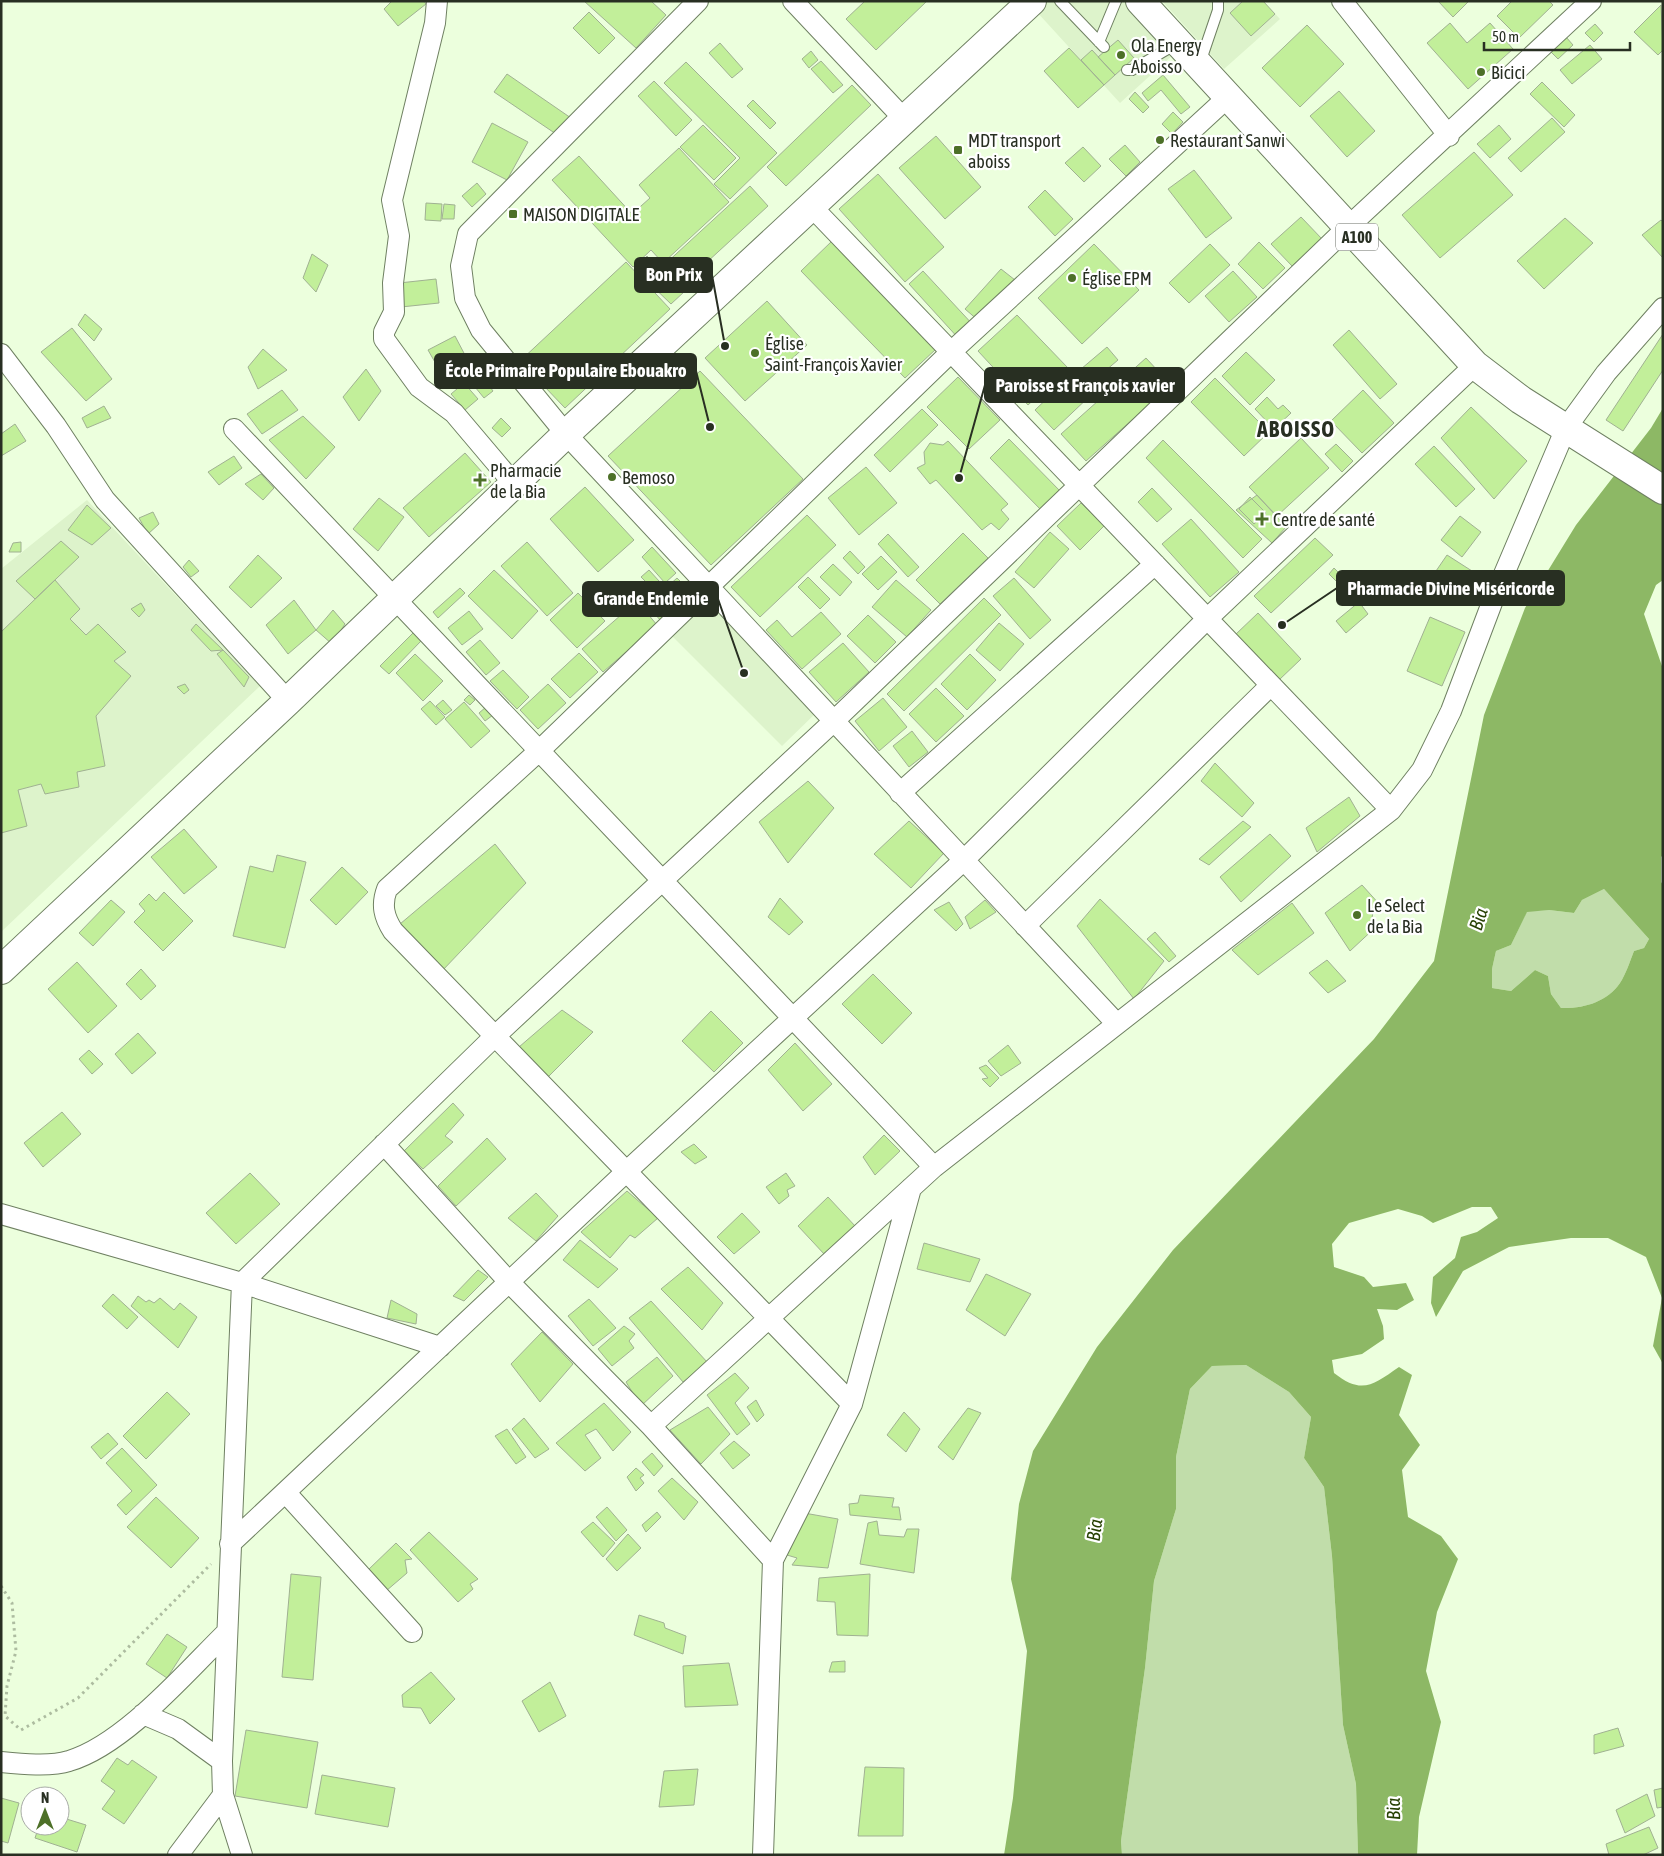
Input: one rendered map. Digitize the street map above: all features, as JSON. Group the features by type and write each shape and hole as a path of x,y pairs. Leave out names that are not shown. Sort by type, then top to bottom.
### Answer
{"main road":[{"name":"A100","path":"1140,1 1475,365 1521,400 1663,490"},
{"path":"1,970 288,702 566,434 812,207 1029,2"}],"street":[{"path":"437,1 435,23 392,200 399,236 393,283 394,312 384,332 384,339 419,387 454,413 514,484"},
{"path":"698,1 468,234 461,266 465,298 481,330 566,434 1117,1024"},
{"path":"793,1 905,120"},
{"path":"1342,1 1449,136"},
{"path":"242,1855 223,1795 222,1761 242,1284 494,1037 834,721 1348,227 1449,136 1591,1"},
{"path":"852,1404 393,931 384,912 383,898 387,889 540,751 951,352 1228,96"},
{"path":"812,207 1391,810"},
{"path":"651,1426 934,1167 1391,810 1422,770 1451,712 1493,600 1566,428 1606,373 1663,308"},
{"path":"1,354 56,426 105,500 288,702"},
{"path":"230,1544 510,1284 627,1171 793,1020 963,861 1207,618 1475,365"},
{"path":"234,429 934,1167"},
{"path":"900,793 1155,564"},
{"path":"1025,926 1271,685"},
{"path":"384,1144 510,1284 651,1426 773,1560"},
{"path":"763,1855 773,1560 852,1404 911,1188"},
{"path":"1,1214 242,1284 440,1347"},
{"path":"286,1493 412,1632"},
{"path":"1,1762 22,1764 69,1762 102,1746 144,1714 227,1632"},
{"path":"144,1714 178,1729 222,1761"},
{"path":"178,1855 223,1795"}],"lane":[{"path":"1060,1 1102,44 1116,1"},
{"path":"1199,66 1218,10 1218,1"},
{"path":"1127,70 1132,70 1178,43"}],"path":[{"path":"1,1586 12,1603 16,1651 7,1686 5,1716 21,1730 78,1698 230,1544"}],"shaded area":[{"path":"1047,1 1127,1 1175,53 1120,103 1036,11"},
{"path":"1162,1 1263,1 1280,19 1224,69"},
{"path":"87,500 260,686 1,932 1,569"},
{"path":"707,600 818,711 782,746 671,635"},
{"path":"1604,889 1649,939 1644,948 1634,951 1624,976 1615,990 1601,1000 1586,1006 1561,1008 1551,994 1548,976 1535,970 1511,991 1492,988 1492,969 1496,951 1511,945 1527,911 1549,910 1574,913 1582,900"},
{"path":"1246,1365 1289,1392 1311,1417 1304,1458 1324,1487 1332,1556 1343,1725 1356,1784 1358,1855 1122,1855 1121,1841 1145,1668 1154,1581 1176,1509 1176,1457 1190,1389 1212,1366"}],"water":[{"name":"Bia","path":"1663,408 1663,580 1656,585 1644,614 1663,669 1663,855 1661,857 1661,882 1663,885 1663,1364 1653,1346 1662,1298 1646,1257 1608,1238 1571,1238 1509,1247 1463,1271 1436,1317 1431,1303 1433,1277 1455,1258 1461,1237 1477,1232 1498,1218 1491,1207 1472,1207 1433,1223 1422,1216 1398,1209 1349,1223 1332,1244 1334,1267 1364,1277 1373,1287 1406,1283 1414,1300 1397,1310 1377,1309 1383,1326 1384,1339 1362,1354 1332,1360 1334,1373 1352,1384 1360,1386 1374,1383 1399,1367 1412,1375 1399,1415 1420,1445 1402,1470 1408,1517 1441,1536 1458,1559 1437,1612 1426,1671 1441,1722 1419,1817 1417,1855 1358,1855 1356,1784 1343,1725 1332,1556 1324,1487 1304,1458 1311,1417 1289,1392 1246,1365 1212,1366 1190,1389 1176,1457 1176,1509 1154,1581 1145,1668 1121,1841 1122,1855 1004,1855 1013,1798 1027,1651 1011,1579 1019,1504 1033,1451 1097,1347 1173,1250 1374,1039 1434,961 1484,715 1525,608 1576,525 1651,428","holes":["1604,889 1649,939 1644,948 1634,951 1624,976 1615,990 1601,1000 1586,1006 1561,1008 1551,994 1548,976 1535,970 1511,991 1492,988 1492,969 1496,951 1511,945 1527,912 1549,910 1574,913 1582,900"]}],"building":[{"path":"392,1 424,1 426,4 398,26 384,9"},
{"path":"584,1 651,1 666,15 636,48"},
{"path":"865,1 927,1 876,50 846,19"},
{"path":"1243,1 1263,1 1275,14 1251,36 1230,13"},
{"path":"1438,1 1469,1 1453,17"},
{"path":"1512,1 1549,1 1553,5 1519,38 1497,16"},
{"path":"1661,5 1663,50 1658,55 1634,32"},
{"path":"589,12 615,38 599,54 573,28"},
{"path":"1450,23 1467,43 1490,23 1513,49 1468,89 1427,43"},
{"path":"1595,24 1603,33 1594,42 1585,33"},
{"path":"1307,25 1344,64 1300,107 1262,68"},
{"path":"1566,37 1573,45 1558,59 1550,51"},
{"path":"1118,40 1134,58 1115,75 1098,57"},
{"path":"720,43 743,69 732,78 709,53"},
{"path":"1590,45 1602,59 1572,84 1560,70"},
{"path":"1069,48 1104,85 1078,108 1044,71"},
{"path":"1092,50 1115,75 1104,85 1081,60"},
{"path":"811,51 818,60 809,68 802,59"},
{"path":"821,61 843,85 833,93 811,69"},
{"path":"686,62 777,153 730,199 714,184 740,158 664,83"},
{"path":"507,74 571,118 559,136 494,92"},
{"path":"1163,75 1190,107 1181,114 1161,90 1148,101 1142,93"},
{"path":"654,81 692,120 676,136 638,96"},
{"path":"1542,82 1575,115 1564,127 1530,94"},
{"path":"852,85 871,105 786,186 767,167"},
{"path":"1339,91 1375,131 1347,157 1310,116"},
{"path":"1135,92 1149,107 1143,113 1129,99"},
{"path":"753,100 776,123 770,129 747,106"},
{"path":"1173,112 1183,122 1172,134 1162,124"},
{"path":"1552,118 1565,132 1521,172 1508,158"},
{"path":"492,123 528,142 507,180 472,162"},
{"path":"703,125 736,158 714,180 680,147"},
{"path":"1499,125 1511,139 1490,158 1477,144"},
{"path":"936,136 981,187 945,219 899,168"},
{"path":"1125,145 1140,162 1126,176 1109,159"},
{"path":"1083,147 1101,166 1084,182 1065,163"},
{"path":"679,148 729,202 663,263 651,250 633,267 552,180 579,156 632,214 650,198 639,185"},
{"path":"1474,152 1513,195 1440,258 1402,215"},
{"path":"1194,170 1232,218 1206,238 1168,189"},
{"path":"878,174 944,247 905,282 839,209"},
{"path":"477,183 486,194 472,207 462,196"},
{"path":"750,186 768,206 681,286 663,266"},
{"path":"1045,190 1073,219 1055,236 1028,207"},
{"path":"426,203 442,204 441,221 425,220"},
{"path":"444,204 455,205 454,219 442,219"},
{"path":"1301,217 1322,239 1292,266 1271,244"},
{"path":"1565,218 1593,243 1544,289 1517,261"},
{"path":"1661,220 1663,222 1663,258 1642,235"},
{"path":"832,241 936,349 905,378 801,271"},
{"path":"1259,242 1285,268 1263,289 1238,264"},
{"path":"1094,244 1139,290 1082,344 1038,298"},
{"path":"1210,244 1230,265 1189,303 1169,283"},
{"path":"312,254 328,265 316,292 303,278"},
{"path":"647,256 657,266 644,279 635,269"},
{"path":"626,262 670,309 565,408 520,361"},
{"path":"660,267 685,291 671,304 646,280"},
{"path":"1001,269 1015,280 979,321 965,309"},
{"path":"923,271 975,327 960,340 909,284"},
{"path":"1233,271 1257,297 1229,322 1205,296"},
{"path":"436,279 439,303 401,307 399,283"},
{"path":"767,301 807,345 745,401 705,358"},
{"path":"85,314 102,329 94,341 78,325"},
{"path":"1017,315 1068,368 1028,405 978,351"},
{"path":"72,328 112,379 86,401 41,352"},
{"path":"1349,330 1397,384 1380,399 1333,345"},
{"path":"1663,334 1663,370 1623,431 1606,420"},
{"path":"455,336 466,357 440,371 428,350"},
{"path":"1107,347 1118,360 1092,382 1081,369"},
{"path":"263,349 287,370 258,389 248,367"},
{"path":"1246,352 1275,380 1250,405 1222,376"},
{"path":"1146,358 1171,385 1086,461 1061,434"},
{"path":"366,369 381,391 359,421 343,397"},
{"path":"700,371 803,479 711,565 608,456"},
{"path":"1073,374 1092,394 1054,430 1035,410"},
{"path":"958,377 1000,420 969,449 927,407"},
{"path":"1215,378 1269,432 1244,456 1191,402"},
{"path":"485,380 493,391 484,398 475,387"},
{"path":"464,383 478,399 465,410 451,394"},
{"path":"282,390 298,410 262,434 247,414"},
{"path":"1363,390 1394,423 1362,453 1331,421"},
{"path":"1267,397 1278,409 1283,405 1291,413 1274,429 1255,409"},
{"path":"104,406 111,418 87,428 82,418"},
{"path":"1471,407 1527,461 1494,499 1441,438"},
{"path":"922,409 938,425 890,472 874,455"},
{"path":"303,416 335,447 306,479 269,440"},
{"path":"501,418 511,428 502,437 492,428"},
{"path":"15,424 26,441 1,456 1,434"},
{"path":"1301,438 1329,468 1277,516 1249,487"},
{"path":"1009,439 1062,493 1043,512 990,458"},
{"path":"1163,440 1262,539 1243,558 1146,458"},
{"path":"948,441 1008,504 1001,510 1009,519 999,530 991,523 982,530 936,480 930,484 917,468 925,464 924,452 930,443 943,445"},
{"path":"1336,444 1353,461 1342,472 1325,454"},
{"path":"1434,446 1475,489 1456,507 1415,464"},
{"path":"465,453 491,482 429,537 403,508"},
{"path":"234,456 242,468 219,485 208,472"},
{"path":"866,467 897,503 859,535 828,498"},
{"path":"261,474 274,488 263,500 245,484"},
{"path":"585,487 634,540 598,572 550,519"},
{"path":"1152,488 1172,509 1157,522 1138,502"},
{"name":"Centre de santé","path":"1257,495 1286,527 1272,543 1236,510"},
{"path":"1250,497 1266,513 1254,524 1239,509"},
{"path":"379,498 404,517 378,551 353,529"},
{"path":"1081,503 1104,526 1080,550 1057,526"},
{"path":"87,505 111,528 92,545 68,530"},
{"path":"153,512 159,524 148,534 139,518"},
{"path":"807,515 836,545 760,617 731,587"},
{"path":"1460,516 1481,532 1462,557 1441,540"},
{"path":"1191,519 1239,572 1210,597 1162,544"},
{"path":"1050,532 1069,549 1034,588 1015,572"},
{"path":"963,533 988,558 940,604 916,580"},
{"path":"888,534 919,567 908,577 878,544"},
{"path":"1315,538 1333,555 1271,613 1254,596"},
{"path":"61,541 79,557 35,599 16,581"},
{"path":"21,542 21,552 9,552 13,543"},
{"path":"527,542 573,593 547,616 501,566"},
{"path":"652,547 676,573 665,583 642,557"},
{"path":"850,551 865,567 858,574 843,558"},
{"path":"258,555 282,578 251,608 229,587"},
{"path":"1447,555 1472,571 1450,603 1425,587"},
{"path":"881,556 897,572 878,590 862,574"},
{"path":"189,560 199,571 191,577 183,567"},
{"path":"833,564 852,582 840,596 820,577"},
{"path":"1334,568 1348,582 1343,588 1329,574"},
{"path":"494,570 538,611 512,639 468,596"},
{"path":"649,570 659,581 652,588 641,577"},
{"path":"808,577 830,599 820,609 798,587"},
{"path":"677,578 692,593 661,621 647,605"},
{"path":"1014,578 1051,620 1030,639 993,596"},
{"path":"55,580 80,609 70,619 86,635 98,624 126,652 114,661 131,676 96,716 105,766 77,772 79,787 45,794 41,784 18,790 27,826 1,833 1,632"},
{"path":"896,580 931,610 907,637 872,607"},
{"path":"460,588 465,593 438,618 433,612"},
{"path":"578,593 605,621 577,648 550,620"},
{"path":"984,598 1001,615 904,711 887,694"},
{"path":"294,600 316,630 288,654 266,625"},
{"path":"637,601 657,625 603,672 582,649"},
{"path":"1359,602 1368,614 1346,633 1336,621"},
{"path":"141,603 145,610 139,617 131,609"},
{"path":"333,610 345,624 332,644 316,630"},
{"path":"469,611 483,629 462,645 448,628"},
{"path":"821,612 841,634 802,669 766,630 777,620 792,637"},
{"path":"1258,613 1301,659 1279,680 1235,635"},
{"path":"868,615 896,642 875,663 847,636"},
{"path":"1430,617 1465,632 1442,686 1407,671"},
{"path":"999,623 1024,644 1000,671 976,650"},
{"path":"196,624 223,650 211,651 191,630"},
{"path":"413,633 421,641 389,674 380,666"},
{"path":"480,640 500,663 486,675 466,652"},
{"path":"843,643 869,672 836,702 809,672"},
{"path":"223,650 249,677 244,687 217,654"},
{"path":"579,653 598,672 570,698 551,679"},
{"path":"415,654 443,681 423,701 396,673"},
{"path":"970,654 996,680 967,710 941,684"},
{"path":"503,670 529,697 517,709 490,681"},
{"path":"185,684 189,690 184,694 177,687"},
{"path":"548,684 566,703 538,729 520,710"},
{"path":"936,688 964,716 936,742 909,714"},
{"path":"469,695 475,700 470,705 464,700"},
{"path":"883,698 907,727 879,751 855,721"},
{"path":"443,700 452,710 445,715 436,706"},
{"path":"430,701 445,717 436,725 421,709"},
{"path":"464,702 490,731 471,748 445,719"},
{"path":"486,707 493,715 485,721 479,713"},
{"path":"912,731 928,752 909,767 893,746"},
{"path":"1215,763 1254,803 1242,817 1201,781"},
{"path":"808,781 834,808 788,863 759,822"},
{"path":"1349,797 1360,816 1317,852 1306,828"},
{"path":"909,821 944,853 911,888 874,854"},
{"path":"1243,821 1251,827 1209,865 1199,859"},
{"path":"184,829 217,867 184,894 151,857"},
{"path":"1270,834 1291,856 1241,902 1220,877"},
{"path":"495,844 526,883 441,972 400,924"},
{"path":"277,855 306,862 285,948 233,936 250,866 273,872"},
{"path":"342,867 368,892 336,925 310,900"},
{"path":"1362,885 1381,906 1373,912 1372,918 1378,925 1350,951 1325,913"},
{"path":"164,892 193,921 163,951 134,922 145,911 139,904 149,894 156,901"},
{"path":"780,898 803,922 789,935 768,917"},
{"path":"1100,899 1164,961 1134,999 1077,926"},
{"path":"111,900 125,912 93,946 79,933"},
{"path":"985,900 996,912 970,929 965,917"},
{"path":"949,902 963,924 956,931 934,910"},
{"path":"1292,903 1314,933 1258,975 1232,950"},
{"path":"1155,932 1176,956 1169,962 1147,939"},
{"path":"1327,960 1346,981 1328,993 1309,973"},
{"path":"77,962 117,1006 88,1033 48,989"},
{"path":"141,969 156,986 141,1000 126,984"},
{"path":"873,974 912,1013 882,1044 842,1004"},
{"path":"562,1010 593,1032 548,1077 519,1047"},
{"path":"711,1011 743,1043 714,1072 682,1041"},
{"path":"138,1033 156,1053 132,1074 115,1054"},
{"path":"795,1043 832,1084 803,1111 768,1070"},
{"path":"1008,1045 1021,1063 1001,1076 988,1061"},
{"path":"89,1050 103,1064 92,1074 79,1059"},
{"path":"986,1065 999,1078 990,1087 982,1079 988,1078 979,1068"},
{"path":"453,1103 464,1115 445,1136 453,1142 423,1169 404,1151"},
{"path":"62,1112 81,1134 43,1167 24,1143"},
{"path":"884,1135 900,1151 875,1175 863,1157"},
{"path":"487,1138 506,1159 456,1206 438,1186"},
{"path":"694,1144 707,1157 695,1164 681,1152"},
{"path":"250,1173 280,1204 236,1244 206,1213"},
{"path":"786,1173 795,1186 787,1190 789,1196 779,1204 766,1187"},
{"path":"627,1191 658,1218 635,1238 630,1235 610,1258 581,1232"},
{"path":"536,1193 558,1216 536,1241 508,1218"},
{"path":"828,1197 856,1227 825,1255 798,1226"},
{"path":"742,1213 760,1232 734,1254 717,1237"},
{"path":"580,1240 618,1269 598,1288 563,1260"},
{"path":"924,1243 980,1259 970,1282 917,1269"},
{"path":"688,1267 723,1303 702,1330 661,1289"},
{"path":"478,1270 488,1277 464,1301 453,1296"},
{"path":"986,1274 1031,1294 1005,1336 966,1310"},
{"path":"113,1294 138,1317 127,1329 102,1306"},
{"path":"138,1296 146,1302 149,1300 154,1303 160,1298 174,1310 180,1303 197,1317 178,1348 131,1306"},
{"path":"589,1299 616,1328 593,1346 568,1316"},
{"path":"391,1300 417,1314 416,1324 387,1318"},
{"path":"651,1301 708,1363 683,1382 629,1318"},
{"path":"624,1326 635,1334 629,1341 634,1348 612,1366 598,1349"},
{"path":"542,1332 573,1364 540,1402 511,1364"},
{"path":"657,1357 673,1376 641,1406 626,1382"},
{"path":"735,1373 749,1388 735,1403 750,1424 737,1435 707,1395"},
{"path":"167,1392 190,1414 146,1459 123,1436"},
{"path":"756,1400 764,1415 757,1422 747,1407"},
{"path":"604,1403 631,1432 613,1451 596,1429 585,1435 601,1458 585,1471 556,1443"},
{"path":"708,1407 730,1434 701,1464 670,1430"},
{"path":"968,1408 981,1413 953,1460 938,1447"},
{"path":"904,1412 920,1429 906,1452 887,1435"},
{"path":"524,1418 549,1449 535,1458 512,1429"},
{"path":"507,1429 526,1457 516,1464 495,1436"},
{"path":"108,1433 118,1444 101,1459 91,1447"},
{"path":"734,1441 750,1455 733,1469 720,1453"},
{"path":"122,1448 157,1485 126,1515 117,1505 132,1491 106,1463"},
{"path":"652,1453 663,1466 654,1476 642,1462"},
{"path":"636,1468 644,1475 640,1478 644,1483 636,1491 627,1477"},
{"path":"672,1478 698,1502 684,1520 658,1491"},
{"path":"860,1495 894,1498 892,1507 899,1507 901,1520 850,1515 849,1504 858,1503"},
{"path":"156,1497 199,1538 171,1568 127,1527"},
{"path":"607,1507 627,1530 616,1541 596,1517"},
{"path":"657,1512 661,1517 646,1532 642,1525"},
{"path":"804,1513 838,1519 828,1568 792,1565 797,1558 787,1555"},
{"path":"877,1521 879,1535 904,1537 907,1529 919,1529 914,1573 860,1564 868,1523"},
{"path":"593,1522 615,1543 603,1557 581,1532"},
{"path":"429,1532 478,1579 470,1584 473,1589 458,1602 410,1550"},
{"path":"628,1534 641,1548 617,1571 606,1559"},
{"path":"396,1543 412,1559 405,1560 407,1573 386,1591 368,1570"},
{"path":"291,1574 321,1577 313,1680 282,1677"},
{"path":"870,1574 868,1636 837,1635 835,1602 817,1601 819,1578"},
{"path":"639,1615 664,1623 665,1628 686,1636 683,1654 634,1635"},
{"path":"167,1634 187,1647 167,1678 146,1664"},
{"path":"845,1661 845,1672 829,1672 832,1662"},
{"path":"729,1663 738,1705 685,1707 683,1666"},
{"path":"431,1672 455,1699 430,1724 421,1708 403,1707 402,1695"},
{"path":"550,1682 566,1716 539,1732 522,1701"},
{"path":"1618,1728 1624,1746 1594,1754 1594,1735"},
{"path":"246,1730 318,1742 307,1808 235,1796"},
{"path":"117,1758 128,1765 132,1760 157,1777 124,1824 102,1809 115,1791 101,1781"},
{"path":"865,1767 904,1768 903,1836 858,1836"},
{"path":"698,1769 694,1805 659,1807 664,1771"},
{"path":"322,1775 395,1788 388,1827 315,1814"},
{"path":"1663,1788 1663,1807 1657,1808 1654,1790"},
{"path":"1647,1794 1655,1816 1625,1833 1616,1810"},
{"path":"1,1798 19,1803 8,1843 1,1841"},
{"path":"70,1820 86,1825 77,1852 35,1838 36,1836 70,1836"},
{"path":"1649,1827 1658,1848 1643,1855 1609,1855 1606,1844"}],"place":[{"name":"Ola Energy Aboisso","path":"1121,55"},
{"name":"Bicici","path":"1481,72"},
{"name":"Restaurant Sanwi","path":"1160,140"},
{"name":"MDT transport aboiss","path":"958,150"},
{"name":"MAISON DIGITALE","path":"513,214"},
{"name":"Église EPM","path":"1072,278"},
{"name":"Bon Prix","path":"725,346"},
{"name":"Église Saint-François Xavier","path":"755,353"},
{"name":"École Primaire Populaire Ebouakro","path":"710,427"},
{"name":"Bemoso","path":"612,477"},
{"name":"Paroisse st François xavier","path":"959,478"},
{"name":"Pharmacie de la Bia","path":"480,480"},
{"name":"Centre de santé","path":"1262,519"},
{"name":"Pharmacie Divine Miséricorde","path":"1282,625"},
{"name":"Grande Endemie","path":"744,673"},
{"name":"Le Select de la Bia","path":"1357,915"}],"district":[{"name":"ABOISSO","path":"1296,429"}]}
